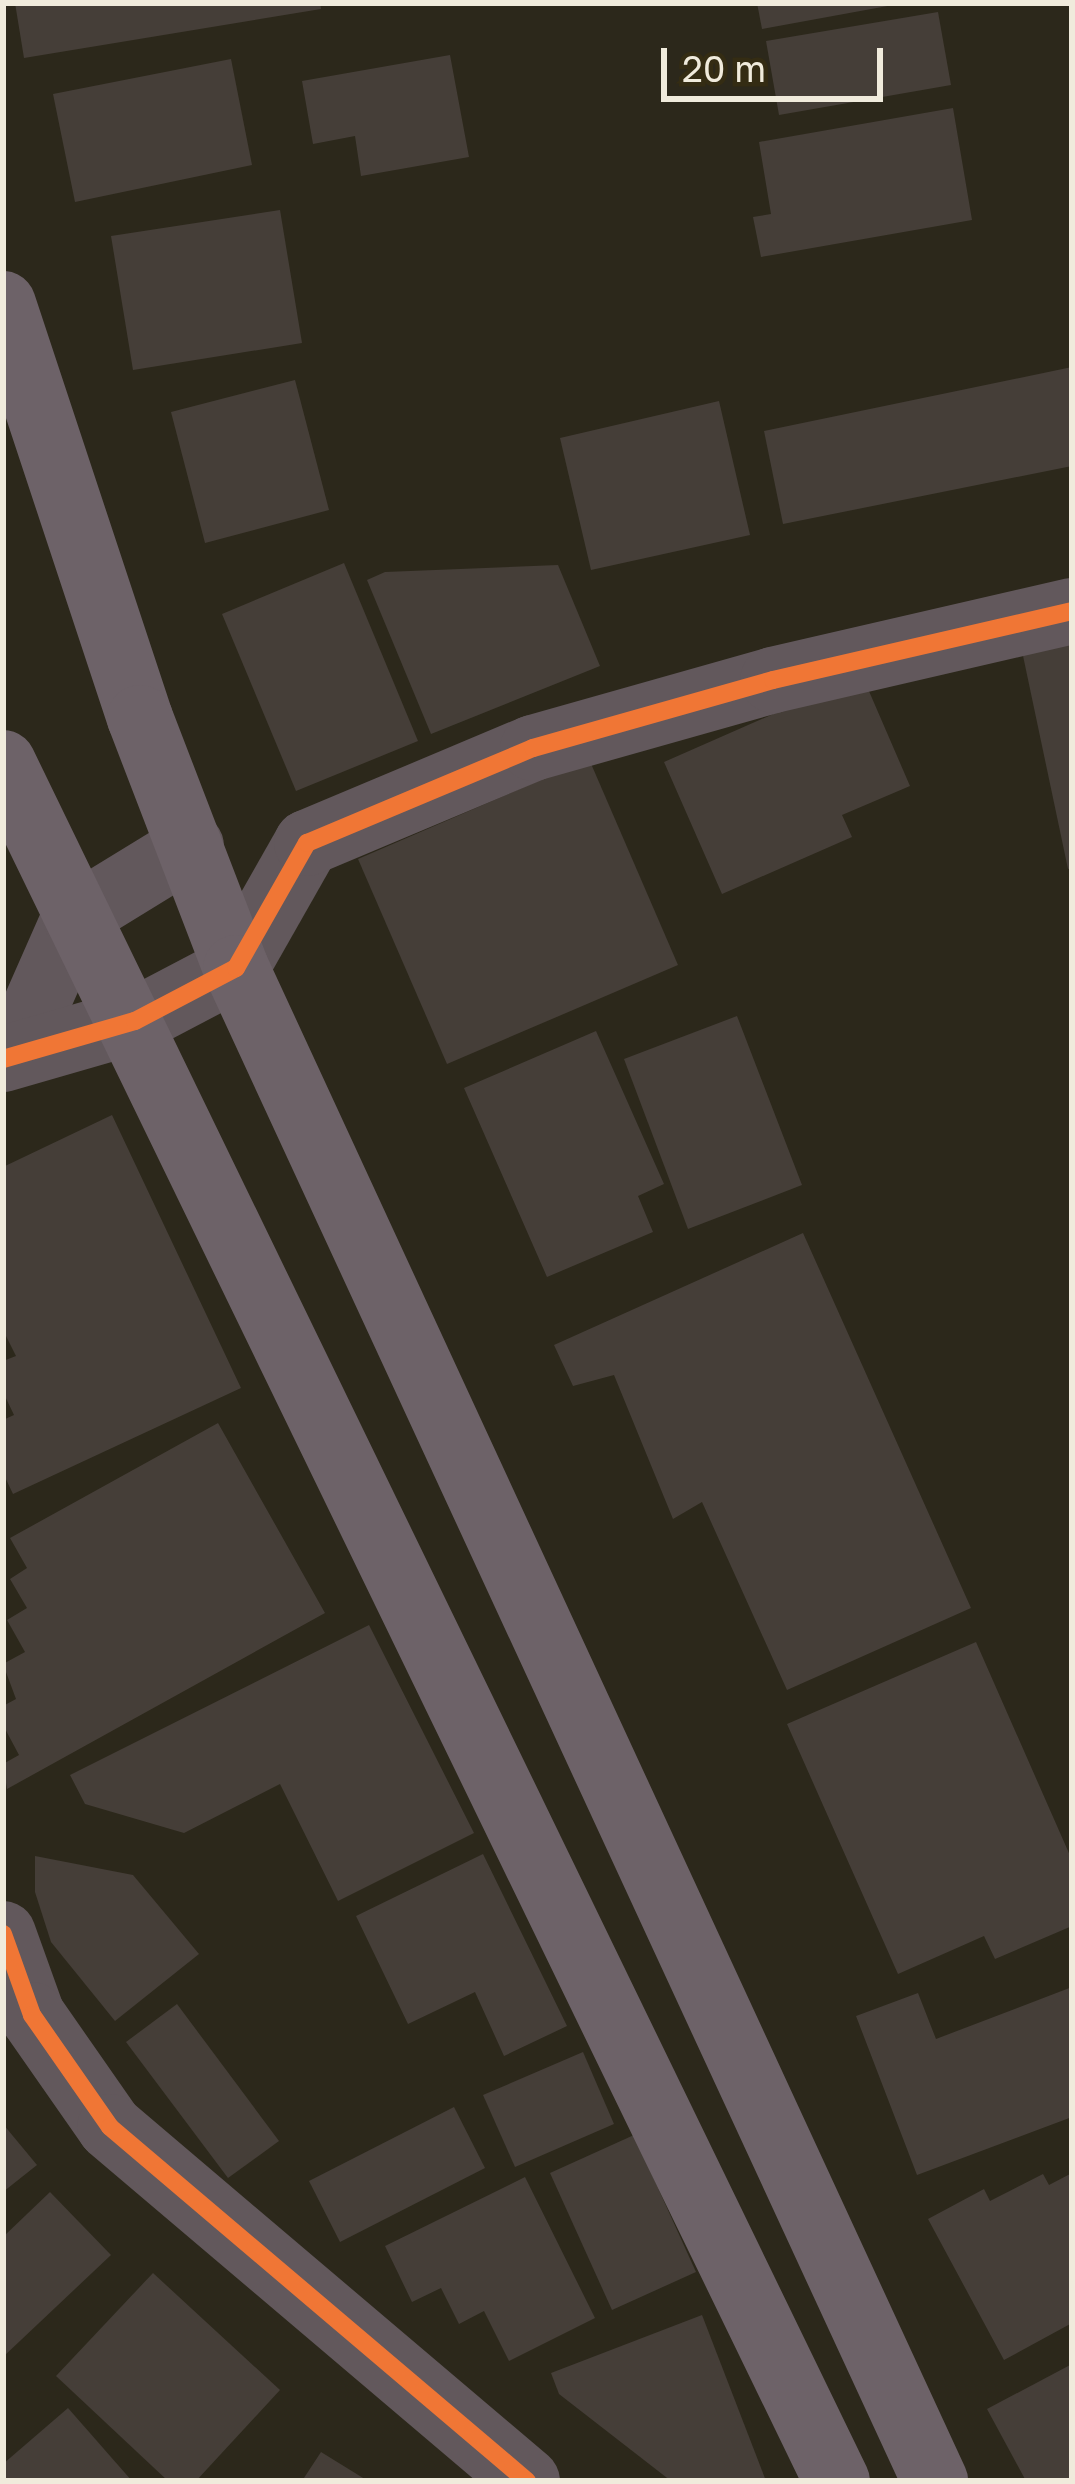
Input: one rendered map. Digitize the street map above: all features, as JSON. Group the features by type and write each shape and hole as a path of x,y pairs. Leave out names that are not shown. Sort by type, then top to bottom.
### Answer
{"main road":[{"path":"3,304 140,718 236,968 935,2481"},
{"path":"3,763 75,917 135,1021 837,2481"}],"street":[{"path":"9,1056 135,1021 236,968 308,843 533,748 773,680 1072,611"},
{"path":"9,1056 75,917 191,846"},
{"path":"3,1934 32,2015 110,2127 527,2481"}],"building":[{"path":"15,3 320,3 321,9 24,58"},
{"path":"757,3 893,3 893,5 762,29"},
{"path":"938,12 951,85 779,115 766,41"},
{"path":"450,55 469,157 361,176 355,136 313,144 302,81"},
{"path":"231,59 252,165 75,202 53,94"},
{"path":"953,108 972,220 761,257 753,217 771,214 759,142"},
{"path":"280,210 302,343 133,370 111,236"},
{"path":"1072,367 1072,466 783,524 764,431"},
{"path":"295,380 329,510 205,543 171,412"},
{"path":"719,401 750,535 591,570 560,438"},
{"path":"344,563 418,741 296,791 222,614"},
{"path":"558,565 600,666 431,734 367,580 385,572"},
{"path":"1072,640 1072,868 1068,869 1022,651"},
{"path":"862,675 910,786 842,815 852,837 722,894 664,762"},
{"path":"589,759 678,965 447,1064 358,859"},
{"path":"737,1016 802,1185 688,1229 624,1059"},
{"path":"596,1031 664,1184 638,1196 653,1232 547,1277 464,1088"},
{"path":"112,1115 241,1388 13,1494 3,1473 3,1420 14,1415 3,1392 3,1361 16,1356 3,1330 3,1167"},
{"path":"803,1233 971,1608 787,1690 702,1502 673,1519 614,1375 573,1386 554,1345"},
{"path":"218,1423 325,1613 7,1789 3,1764 19,1755 3,1725 3,1706 16,1699 3,1664 25,1652 7,1620 27,1608 10,1579 27,1568 10,1538"},
{"path":"369,1625 474,1833 338,1901 280,1784 184,1833 85,1804 70,1775"},
{"path":"976,1642 1072,1860 1072,1926 995,1959 984,1936 898,1974 787,1724"},
{"path":"483,1854 567,2026 504,2056 475,1992 408,2024 356,1916"},
{"path":"35,1856 133,1875 199,1954 115,2021 51,1942 35,1892"},
{"path":"1072,1987 1072,2117 917,2175 856,2016 918,1993 936,2039"},
{"path":"177,2004 279,2141 228,2178 126,2042"},
{"path":"583,2052 614,2124 515,2167 483,2095"},
{"path":"454,2107 485,2168 340,2242 309,2181"},
{"path":"3,2124 37,2165 3,2192"},
{"path":"634,2135 696,2272 612,2310 550,2173"},
{"path":"1072,2173 1072,2323 1004,2360 928,2219 984,2189 990,2201 1043,2174 1049,2185"},
{"path":"525,2177 595,2318 509,2361 484,2311 459,2324 441,2288 412,2302 385,2246"},
{"path":"50,2192 111,2255 3,2357 3,2237"},
{"path":"153,2273 280,2390 196,2481 168,2481 56,2376"},
{"path":"702,2315 766,2481 671,2481 559,2394 551,2373"},
{"path":"1072,2364 1072,2481 1026,2481 987,2409"},
{"path":"68,2408 132,2481 3,2481 3,2464"},
{"path":"321,2452 368,2481 302,2481"}],"cycle path":[{"path":"3,1059 135,1021 236,968 307,843 533,748 773,680 1072,611"},
{"path":"3,1934 32,2015 110,2127 527,2481"}]}
